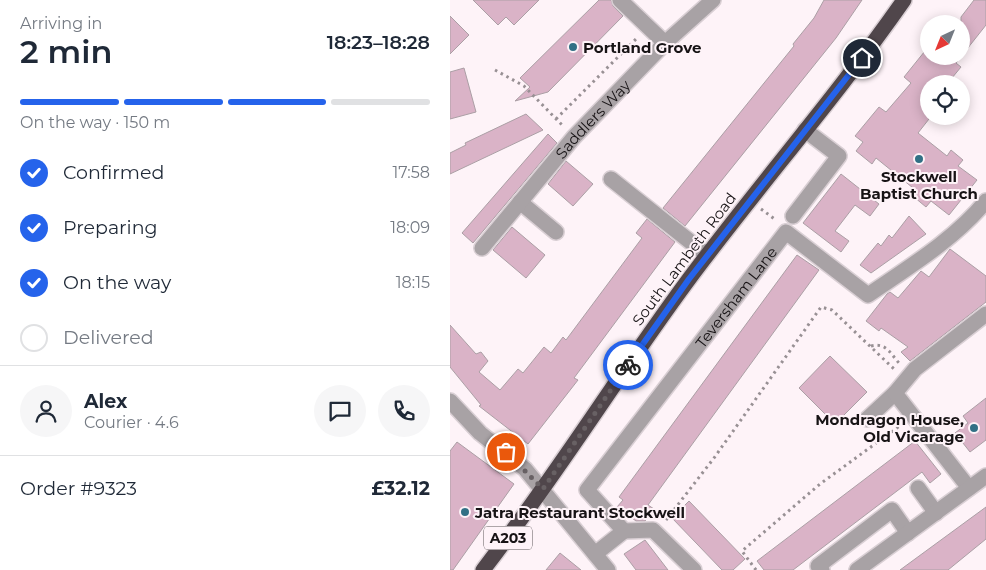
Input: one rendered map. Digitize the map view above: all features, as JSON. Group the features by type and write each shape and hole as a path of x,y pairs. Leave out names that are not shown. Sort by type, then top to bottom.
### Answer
{"highway":[{"name":"South Lambeth Road","path":"483,570 543,489 707,255 873,44 904,0"}],"street":[{"path":"620,0 665,43"},
{"name":"Saddlers Way","path":"482,248 574,137 665,43 713,0"},
{"path":"793,216 839,156 805,130"},
{"path":"611,179 707,255"},
{"name":"Teversham Lane","path":"624,531 587,490 786,232 868,295 910,267 968,222 986,201"},
{"path":"520,202 556,232"},
{"path":"867,419 895,393 915,369 986,314"},
{"path":"895,393 969,488"},
{"path":"450,401 480,433 525,469 608,570"},
{"path":"857,570 986,476"},
{"path":"918,488 936,513"},
{"path":"822,570 818,566 892,510 908,533"},
{"path":"595,554 624,531 653,530 694,570"}],"path":[{"path":"556,119 648,27"},
{"path":"495,70 524,86 574,137"},
{"path":"656,533 714,458 821,307 832,310 897,372"},
{"path":"871,346 876,345 890,349 900,363 915,369"},
{"path":"756,570 742,551 820,484 906,422"}],"building":[{"path":"473,0 539,0 514,25 506,17 498,25"},
{"name":"Portland Grove","path":"599,0 611,0 613,6 623,16 548,92 515,101 530,87 520,78"},
{"path":"824,0 862,0 836,38 685,226 663,208 794,46 793,44 814,18"},
{"name":"Stockwell Baptist Church","path":"974,0 986,0 986,25 970,45 970,15 963,15"},
{"path":"450,16 469,35 450,54"},
{"name":"Stockwell Baptist Church","path":"920,57 920,65 958,65 961,67 954,75 920,75 920,125 924,125 918,133 947,156 951,150 963,160 958,166 977,180 949,215 931,201 926,207 914,197 918,192 876,158 872,164 856,151 863,142 855,136 879,107 886,112 911,83 904,77"},
{"path":"464,68 476,112 450,119 450,72"},
{"path":"526,114 543,130 450,174 450,153 466,145 465,143"},
{"path":"548,134 557,143 473,243 462,233"},
{"path":"566,161 593,184 573,206 548,184"},
{"path":"841,174 879,204 870,216 855,205 835,231 849,241 841,252 803,223"},
{"path":"909,216 926,234 871,273 860,265 878,243 881,246 889,235 892,238"},
{"path":"647,219 675,242 574,378 578,380 528,444 479,406 481,405 450,367 450,325 476,354 481,352 488,361 479,372 500,390 518,369 523,373 544,347 551,353 563,337 566,340 642,238 636,233"},
{"path":"512,227 545,255 526,278 493,250"},
{"path":"950,249 986,276 986,302 910,361 901,352 908,347 881,328 879,331 866,321 887,294 890,292 898,298 921,271 929,277"},
{"path":"797,255 819,270 648,505 654,509 645,521 636,521 617,507 623,500 619,497"},
{"path":"830,356 867,392 835,424 799,388"},
{"name":"Mondragon House, Old Vicarage","path":"986,398 986,440 970,452 955,433 968,423 963,416"},
{"path":"915,441 941,474 930,483 922,472 793,570 764,570 757,561"},
{"path":"457,442 514,484 453,570 450,570 450,451"},
{"path":"689,501 745,559 733,570 722,570 672,518"},
{"path":"986,507 986,539 948,570 900,570"},
{"path":"645,540 668,570 636,570 624,554"},
{"path":"560,553 581,570 546,570"}],"way so far":[{"path":"506,452 543,489 628,365"}],"place":[{"name":"Portland Grove","path":"573,47"},
{"name":"Stockwell Baptist Church","path":"919,159"},
{"name":"Mondragon House, Old Vicarage","path":"974,428"},
{"name":"Jatra Restaurant Stockwell","path":"465,512"}],"route":[{"path":"628,365 689,279 862,58"}]}
